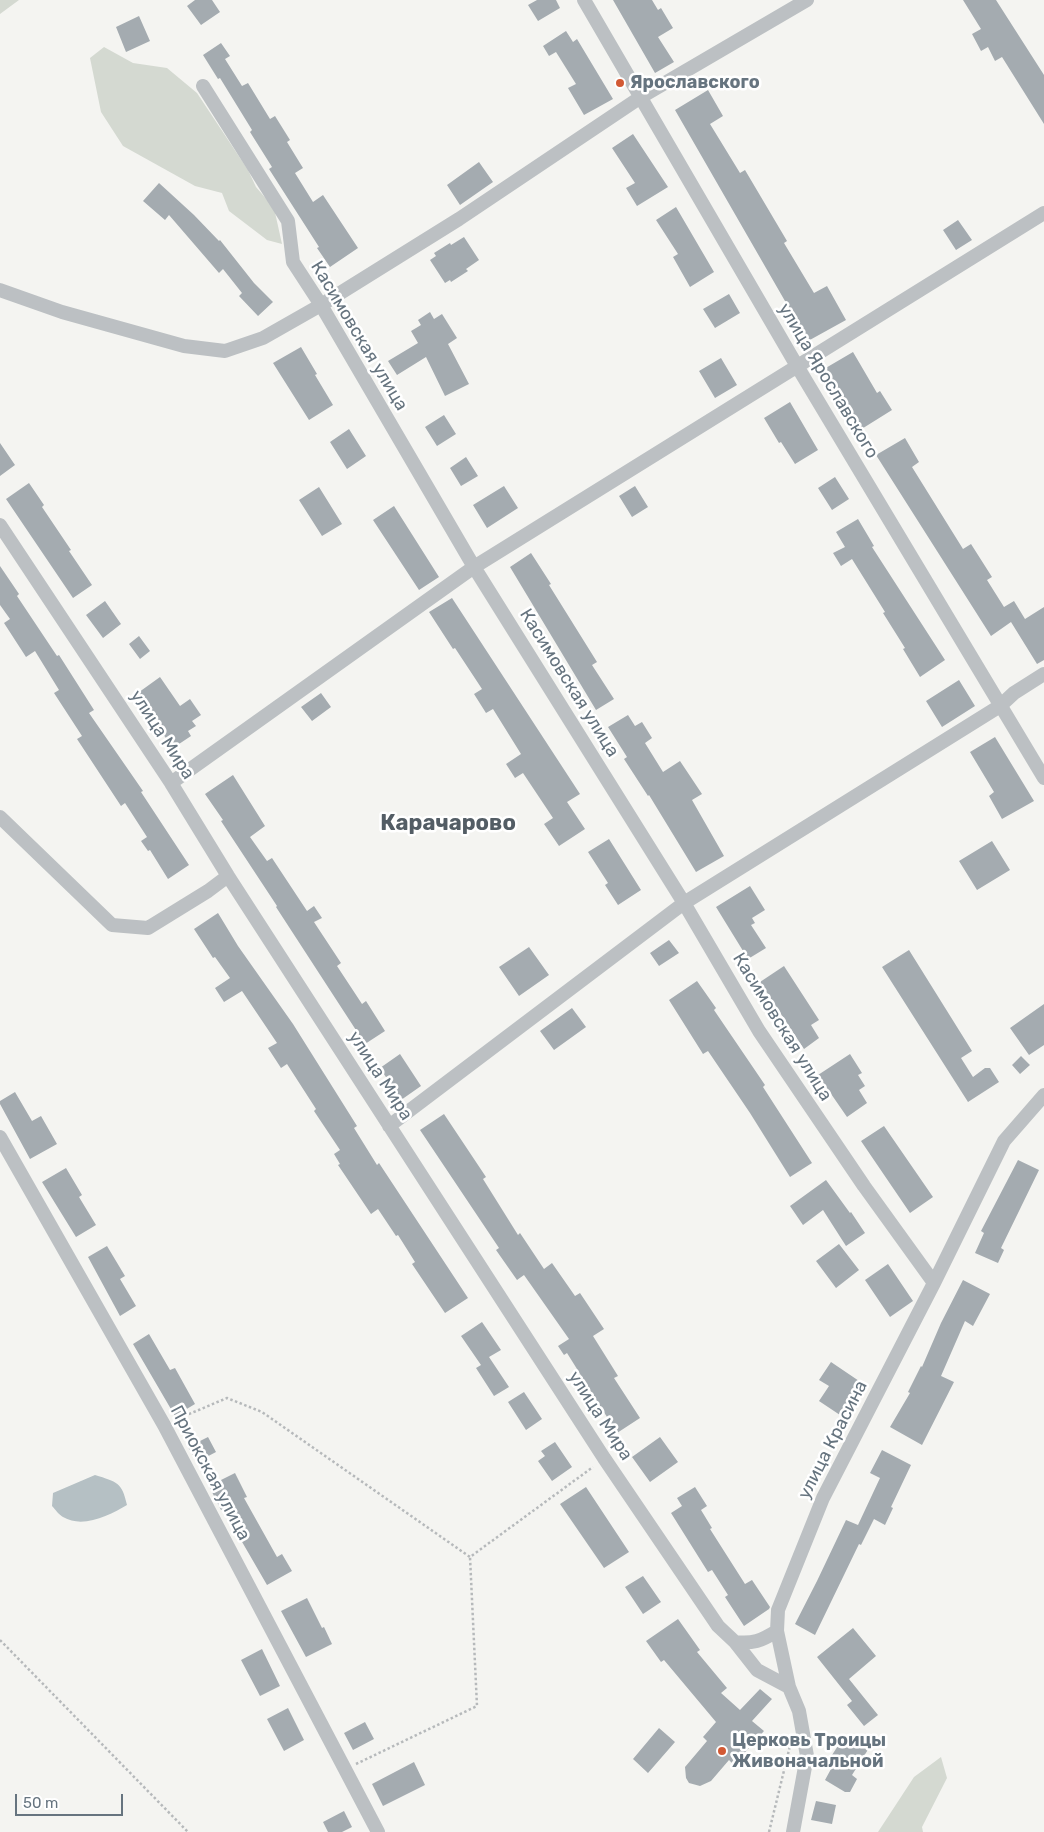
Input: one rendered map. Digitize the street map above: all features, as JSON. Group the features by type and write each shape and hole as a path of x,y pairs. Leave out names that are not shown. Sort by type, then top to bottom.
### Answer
{"street":[{"name":"улица Ярославского","path":"584,0 797,366 1044,778"},
{"path":"0,290 62,312 184,346 225,351 263,338 321,306 459,219 641,96 807,0"},
{"name":"Касимовская улица","path":"203,86 288,221 293,262 321,306 474,567 684,902 759,1031 864,1186 934,1284"},
{"path":"171,783 474,567 1044,213"},
{"name":"улица Мира","path":"0,526 171,783 228,876 604,1458 718,1626 736,1642 756,1670 789,1687"},
{"path":"389,1126 684,902 1000,706 1014,693 1044,674"},
{"path":"0,817 112,925 148,928 208,891 228,876"},
{"name":"улица Красина","path":"793,1832 807,1756 799,1711 789,1687 777,1631 778,1610 823,1498 934,1284 1004,1140 1044,1095"},
{"name":"Приокская улица","path":"0,1137 164,1425 378,1832"},
{"path":"736,1642 749,1644 764,1639 777,1631"}],"path":[{"path":"164,1425 227,1398 262,1412 470,1557"},
{"path":"470,1557 604,1458"},
{"path":"345,1769 478,1706 470,1557"},
{"path":"0,1640 188,1832"},
{"path":"768,1832 792,1738"}],"shaded area":[{"path":"0,0 19,0 0,14"},
{"path":"104,47 133,63 167,68 197,93 248,170 256,187 274,208 282,244 267,240 229,211 222,193 195,186 123,146 101,112 90,58"},
{"path":"95,1475 109,1479 117,1484 123,1492 127,1505 113,1513 88,1521 79,1522 60,1515 52,1506 53,1493"},
{"path":"941,1757 947,1778 922,1827 923,1832 878,1832 914,1777"}],"building":[{"path":"195,0 212,0 220,12 201,25 187,6"},
{"path":"537,0 556,0 560,8 538,21 528,5"},
{"path":"613,0 652,0 658,10 661,8 673,28 658,37 674,62 655,73"},
{"path":"963,0 996,0 1044,75 1044,124 1002,57 995,61 988,47 981,51 972,34 981,29"},
{"path":"139,16 150,41 126,52 116,27"},
{"path":"566,31 573,42 577,39 613,99 584,115 568,88 576,84 556,52 549,56 543,46"},
{"path":"221,43 230,56 225,59 242,86 248,83 270,119 275,116 290,140 287,142 303,168 295,173 313,202 323,195 358,248 330,267 269,169 272,167 250,132 252,130 220,78 218,79 203,55"},
{"path":"708,90 723,116 710,124 740,173 745,170 787,241 784,243 814,293 827,286 846,320 808,341 675,110"},
{"path":"633,134 668,187 637,206 626,188 635,183 612,148"},
{"path":"479,162 493,182 460,205 447,185"},
{"path":"159,183 220,240 254,283 273,302 258,316 239,296 242,293 223,269 219,273 169,215 165,220 143,201"},
{"path":"676,207 714,272 690,287 673,257 678,254 656,220"},
{"path":"958,220 972,240 956,250 943,230"},
{"path":"464,237 479,260 466,269 468,271 451,282 450,280 445,283 430,260 436,256 434,253"},
{"path":"729,294 740,313 715,328 703,309"},
{"path":"430,312 434,319 442,314 457,338 448,344 469,384 445,396 426,357 397,375 388,361 418,343 411,331 421,325 418,320"},
{"path":"301,347 333,405 309,420 273,363"},
{"path":"853,352 877,393 880,391 892,410 860,430 824,369"},
{"path":"721,358 737,385 715,398 699,371"},
{"path":"790,402 818,450 795,464 781,442 779,443 764,418"},
{"path":"444,415 456,434 437,446 425,427"},
{"path":"349,429 366,456 347,469 330,442"},
{"path":"905,438 919,462 912,467 963,549 971,544 992,577 987,580 1004,607 1014,601 1025,619 1044,607 1044,660 1037,664 1011,622 991,636 876,455"},
{"path":"0,443 15,465 0,476"},
{"path":"466,457 478,476 461,486 450,468"},
{"path":"835,477 849,499 832,510 818,488"},
{"path":"29,483 44,505 42,507 71,550 69,551 92,585 73,598 6,499"},
{"path":"504,486 518,508 487,528 473,505"},
{"path":"635,486 648,507 632,517 619,496"},
{"path":"319,487 342,524 322,536 299,500"},
{"path":"394,506 439,577 419,590 373,520"},
{"path":"858,519 874,546 872,547 945,660 920,677 903,649 905,648 883,613 885,612 852,559 841,566 833,553 845,547 836,532"},
{"path":"531,553 597,662 592,665 614,699 596,710 510,567"},
{"path":"0,566 19,594 17,596 57,656 59,655 94,710 89,713 143,791 141,792 189,865 168,879 150,850 148,851 141,841 147,837 125,803 121,806 77,739 82,736 54,693 59,690 35,651 26,657 4,623 10,619 0,605"},
{"path":"452,598 580,794 567,802 585,829 559,846 544,824 553,818 523,773 515,778 506,764 521,754 493,709 486,713 474,694 482,689 429,612"},
{"path":"105,601 121,624 103,638 86,615"},
{"path":"139,636 150,651 140,659 129,644"},
{"path":"160,677 180,706 190,699 201,715 192,721 196,726 188,731 191,736 173,748 135,695"},
{"path":"959,680 975,706 942,727 926,701"},
{"path":"321,693 331,707 312,721 301,707"},
{"path":"628,715 635,726 642,722 652,738 645,743 663,772 680,761 702,794 692,800 724,856 696,872 649,795 624,759 627,757 608,727"},
{"path":"995,737 1034,801 1002,819 989,796 994,792 970,752"},
{"path":"233,775 265,826 250,837 267,861 272,858 307,911 314,906 322,918 314,922 341,963 337,966 362,1004 366,1001 385,1031 365,1044 205,794"},
{"path":"609,839 641,890 618,905 605,885 608,883 588,852"},
{"path":"992,841 1010,870 977,890 959,861"},
{"path":"750,886 765,910 752,918 755,923 751,925 766,948 748,959 716,907"},
{"path":"218,913 238,946 293,1024 357,1126 354,1128 377,1165 379,1163 468,1298 445,1313 412,1264 415,1262 398,1235 396,1236 378,1209 371,1214 338,1165 340,1164 334,1154 340,1150 314,1111 316,1109 287,1064 281,1068 268,1048 277,1043 242,991 224,1002 215,988 230,978 215,957 213,958 194,929"},
{"path":"669,940 679,953 659,966 650,953"},
{"path":"529,947 549,975 519,996 499,967"},
{"path":"909,950 972,1051 961,1058 973,1077 985,1068 990,1068 999,1082 968,1102 882,967"},
{"path":"784,966 819,1020 811,1025 819,1038 804,1049 760,982"},
{"path":"697,981 716,1008 714,1010 765,1085 763,1087 812,1163 790,1177 708,1051 703,1054 669,1000"},
{"path":"1044,1004 1044,1045 1029,1055 1010,1028"},
{"path":"572,1008 586,1027 554,1050 540,1031"},
{"path":"400,1054 421,1086 401,1100 380,1068"},
{"path":"850,1054 862,1073 858,1075 865,1086 859,1090 867,1103 847,1117 818,1075"},
{"path":"1021,1056 1030,1065 1020,1074 1012,1065"},
{"path":"15,1092 32,1121 41,1116 57,1144 30,1159 0,1104 0,1101"},
{"path":"444,1114 486,1177 483,1179 518,1235 520,1233 544,1269 552,1263 575,1296 580,1293 604,1329 593,1336 618,1376 614,1378 640,1418 617,1433 567,1353 564,1355 558,1346 569,1339 524,1275 517,1280 496,1250 499,1248 420,1130"},
{"path":"884,1126 933,1197 910,1213 861,1141"},
{"path":"1018,1160 1039,1170 1001,1248 1004,1250 998,1263 975,1253 984,1233 981,1231"},
{"path":"66,1168 82,1195 79,1197 96,1225 76,1237 42,1182"},
{"path":"826,1180 865,1233 846,1246 823,1210 803,1225 790,1206"},
{"path":"839,1244 859,1270 836,1288 816,1261"},
{"path":"107,1246 125,1276 120,1279 136,1306 120,1316 88,1257"},
{"path":"888,1264 913,1301 890,1317 865,1280"},
{"path":"963,1280 990,1294 973,1326 965,1321 941,1376 954,1382 922,1445 890,1427 910,1393 908,1392 922,1367 941,1323"},
{"path":"482,1322 501,1350 489,1357 509,1387 494,1396 476,1368 481,1365 461,1336"},
{"path":"149,1334 170,1370 175,1368 195,1404 175,1416 133,1344"},
{"path":"831,1362 862,1383 840,1415 819,1401 829,1386 819,1380"},
{"path":"524,1392 542,1419 526,1430 508,1402"},
{"path":"208,1437 216,1452 197,1462 188,1447"},
{"path":"660,1437 678,1462 650,1482 632,1457"},
{"path":"555,1442 572,1467 552,1481 538,1461 545,1456 541,1451"},
{"path":"882,1450 911,1465 891,1507 893,1508 885,1525 874,1519 861,1545 859,1544 815,1635 795,1624 846,1520 858,1525 880,1478 870,1473"},
{"path":"235,1473 247,1497 244,1498 277,1557 282,1554 292,1571 267,1585 223,1509 221,1510 209,1486"},
{"path":"586,1487 629,1552 604,1568 560,1504"},
{"path":"695,1487 707,1506 701,1510 712,1528 710,1529 745,1584 752,1580 770,1607 744,1626 725,1597 728,1595 712,1570 708,1572 671,1513 682,1506 677,1498"},
{"path":"643,1576 661,1602 643,1614 625,1587"},
{"path":"307,1598 332,1644 306,1657 281,1611"},
{"path":"678,1619 700,1650 697,1652 727,1688 721,1693 740,1710 760,1689 772,1699 752,1721 764,1731 734,1765 729,1760 711,1781 700,1786 689,1783 686,1778 685,1767 707,1741 703,1737 716,1722 664,1660 661,1662 646,1641"},
{"path":"853,1628 876,1656 849,1679 878,1715 864,1726 847,1705 852,1701 817,1657"},
{"path":"262,1649 280,1686 260,1696 241,1660"},
{"path":"288,1708 304,1740 284,1751 267,1719"},
{"path":"365,1722 374,1739 353,1750 344,1733"},
{"path":"659,1728 675,1742 648,1773 633,1759"},
{"path":"845,1735 849,1735 869,1748 852,1775 857,1779 850,1792 845,1792 825,1780 837,1758 832,1755"},
{"path":"414,1762 425,1785 383,1806 372,1784"},
{"path":"816,1801 836,1805 832,1824 811,1820"},
{"path":"344,1811 352,1827 342,1832 328,1832 323,1822"}],"place":[{"name":"Ярославского","path":"620,83"},
{"name":"Церковь Троицы Живоначальной","path":"722,1751"}],"district":[{"name":"Карачарово","path":"448,824"}]}
